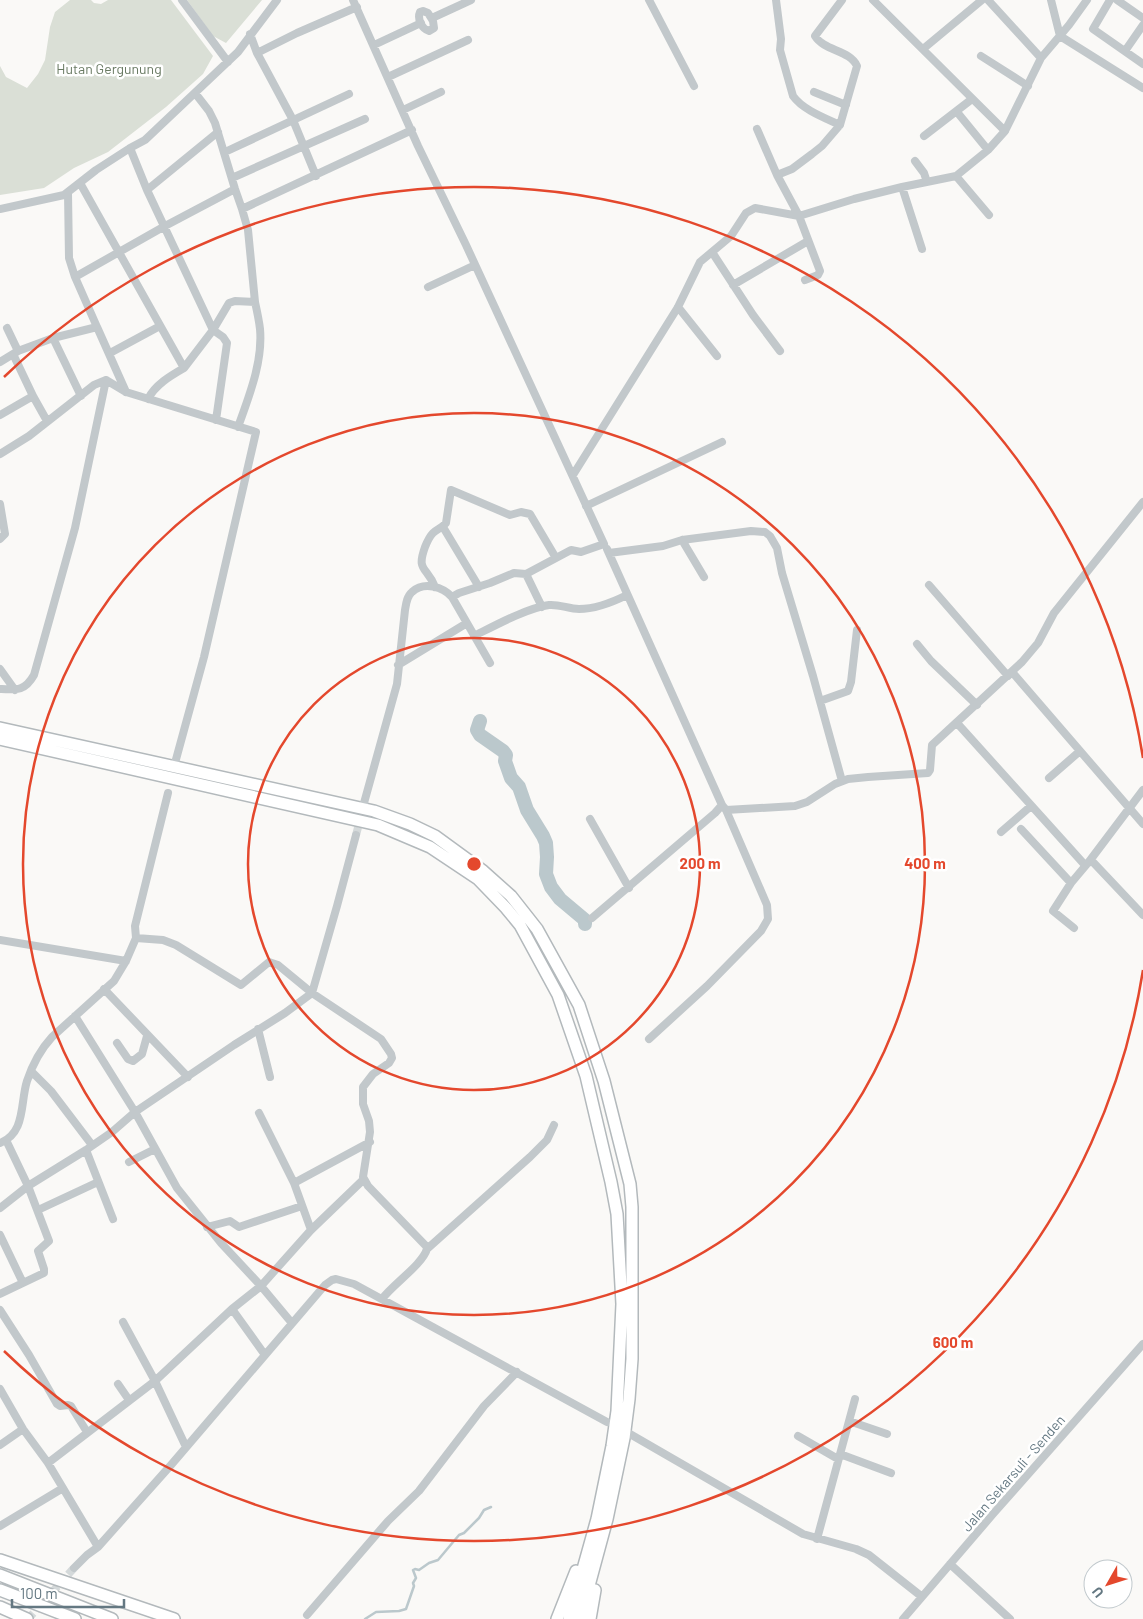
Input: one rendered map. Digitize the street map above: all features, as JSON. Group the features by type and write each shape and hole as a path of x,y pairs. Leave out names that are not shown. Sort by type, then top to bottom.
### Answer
{"highway":[{"path":"0,728 374,811 401,820 435,836 483,871 524,910 579,1005 604,1081 630,1184 632,1217 632,1359 630,1391 624,1438 602,1519 580,1619"},
{"path":"0,739 378,825 430,847 478,879 520,925 558,995 586,1076 617,1214 622,1304 617,1411 590,1619"},
{"path":"557,1619 602,1519"},
{"path":"569,1619 602,1519"},
{"path":"0,1560 174,1619"},
{"path":"0,1575 112,1619"},
{"path":"0,1590 75,1619"},
{"path":"0,1607 27,1619"}],"street":[{"path":"182,0 228,62"},
{"path":"0,209 54,198 68,193 96,170 145,140 238,52 277,0"},
{"path":"432,18 471,0"},
{"path":"649,0 694,86"},
{"path":"776,0 781,40 780,50 793,96 796,101 808,109 840,125"},
{"path":"777,175 792,168 822,146 840,125 857,69 857,63 820,42 815,36 842,0"},
{"path":"873,0 1005,131"},
{"path":"923,49 982,0"},
{"path":"988,0 1041,58"},
{"path":"1051,0 1060,36 1143,88"},
{"path":"573,475 678,307 700,262 731,236 746,214 755,208 799,216 854,199 956,176 988,150 1005,131 1041,58 1087,0"},
{"path":"1110,0 1092,29 1143,64"},
{"path":"1117,0 1143,18"},
{"path":"257,53 355,4 673,692 767,905 768,919 761,931 649,1039"},
{"path":"423,11 432,18 434,25 432,30 426,30 421,23 419,15 423,11"},
{"path":"374,46 421,23"},
{"path":"1125,51 1143,26"},
{"path":"250,34 257,53 293,120 316,176"},
{"path":"388,77 468,40"},
{"path":"981,56 1028,86"},
{"path":"403,110 441,92"},
{"path":"814,92 846,104"},
{"path":"195,93 209,111 218,132 248,230 255,302 260,329 260,348 251,390 238,427"},
{"path":"225,152 349,94"},
{"path":"924,136 972,99"},
{"path":"956,112 988,150"},
{"path":"232,178 365,119"},
{"path":"757,129 777,175 799,216 820,271 818,275 806,280"},
{"path":"242,209 412,130"},
{"path":"147,190 218,132"},
{"path":"130,148 147,190 205,316 213,330 223,337 227,343 216,420"},
{"path":"915,161 924,173 927,182"},
{"path":"956,176 990,215"},
{"path":"80,183 184,368"},
{"path":"902,187 922,249"},
{"path":"75,277 234,189"},
{"path":"68,193 69,258 75,277 126,392"},
{"path":"733,285 808,240"},
{"path":"712,252 752,315 780,351"},
{"path":"428,287 476,265"},
{"path":"148,399 158,385 184,368 213,330 228,303 235,301 255,302"},
{"path":"678,307 717,356"},
{"path":"110,353 160,326"},
{"path":"0,362 16,352 53,338 97,327"},
{"path":"6,328 33,396 47,421"},
{"path":"53,338 80,396"},
{"path":"106,380 126,392 256,432 204,657 175,763"},
{"path":"0,454 17,445 80,396 98,383 106,380"},
{"path":"0,689 15,690 26,687 37,667 75,528 106,380"},
{"path":"0,415 33,396"},
{"path":"586,506 722,442"},
{"path":"435,587 432,579 421,565 421,559 428,538 434,531 443,527 447,518 451,490 510,516 526,512 532,518 543,540 556,558"},
{"path":"592,918 715,813 724,808 798,806 842,781 868,776 928,773 930,770 932,745 1010,674 1038,644 1054,613 1143,502"},
{"path":"0,504 5,534 0,539"},
{"path":"443,527 479,587"},
{"path":"609,553 663,546 682,540 751,531 765,532 770,536 777,548 784,581 842,781"},
{"path":"682,540 704,578"},
{"path":"452,597 514,573 526,574 571,550 581,552 604,544"},
{"path":"526,574 542,607"},
{"path":"929,585 1080,751 1143,824"},
{"path":"364,803 397,684 407,600 412,592 417,589 435,587 445,590 452,597 490,663"},
{"path":"474,636 507,620 542,607 551,605 579,609 607,604 628,596"},
{"path":"398,665 467,623"},
{"path":"820,701 848,690 852,682 857,630"},
{"path":"917,644 977,705"},
{"path":"0,669 15,690"},
{"path":"957,723 1073,854 1084,864 1089,862"},
{"path":"1049,778 1080,751"},
{"path":"1074,928 1053,911 1071,883 1143,790"},
{"path":"0,1294 40,1276 44,1271 38,1251 50,1242 28,1186 3,1142 15,1131 20,1122 24,1090 31,1070 48,1042 104,989 114,982 126,961 136,938 135,926 168,793"},
{"path":"1001,832 1031,806"},
{"path":"590,819 629,888"},
{"path":"1021,829 1071,883"},
{"path":"0,1208 28,1186 112,1132 135,1112 258,1029 285,1013 312,993 356,835"},
{"path":"1089,862 1143,915"},
{"path":"136,938 163,940 176,945 241,985 260,968 271,962 278,965 312,993 381,1039 390,1051 392,1058 389,1063 373,1074 363,1087 363,1104 369,1121 370,1142 363,1166 363,1180 426,1246 427,1250"},
{"path":"0,940 126,961"},
{"path":"104,989 188,1077"},
{"path":"75,1016 135,1112 177,1188 207,1227 291,1322"},
{"path":"258,1029 270,1077"},
{"path":"117,1043 128,1059 133,1061 142,1054 148,1036"},
{"path":"31,1070 51,1091 89,1148 98,1182 113,1219"},
{"path":"259,1113 294,1183 311,1230"},
{"path":"382,1299 422,1259 427,1250 547,1140 554,1125"},
{"path":"294,1183 370,1142"},
{"path":"129,1162 155,1149"},
{"path":"48,1463 154,1381 232,1309 261,1286 311,1230 363,1180"},
{"path":"38,1210 98,1182"},
{"path":"207,1227 230,1221 239,1227 302,1206"},
{"path":"0,1235 23,1283"},
{"path":"74,1568 98,1547 186,1447 291,1322 325,1285 332,1280 346,1281 382,1299 606,1422"},
{"path":"232,1309 265,1354"},
{"path":"0,1310 57,1404 60,1406 71,1406 87,1432"},
{"path":"123,1322 186,1447"},
{"name":"Jalan Sekarsuli - Senden","path":"903,1619 921,1596 1143,1344"},
{"path":"307,1615 388,1521 424,1485 484,1406 516,1372"},
{"path":"118,1384 128,1400"},
{"path":"0,1389 23,1428 48,1463 98,1547"},
{"path":"817,1539 855,1399"},
{"path":"849,1421 887,1434"},
{"path":"0,1445 23,1428"},
{"path":"630,1434 803,1534 856,1549 868,1555 921,1596"},
{"path":"798,1436 839,1457 891,1473"},
{"path":"0,1526 63,1488"},
{"path":"950,1564 1010,1619"}],"green space":[{"name":"Hutan Gergunung","path":"70,0 91,0 94,3 101,4 108,0 171,0 213,56 203,74 166,107 108,152 74,168 44,188 0,195 0,66 6,77 27,88 38,74 45,60 50,27 55,12"},
{"path":"187,0 262,0 226,43 213,36"}],"waterway":[{"path":"480,721 477,730 480,735 506,755 505,761 511,778 519,787 527,810 546,843 546,874 551,887 560,899 585,920 585,924"},
{"path":"365,1619 376,1612 406,1609 416,1578 413,1570 419,1570 429,1563 438,1560 459,1535 464,1533 484,1510 491,1507"}],"tunnel":[{"path":"356,835 364,805"},
{"path":"28,1619 74,1568"}]}
